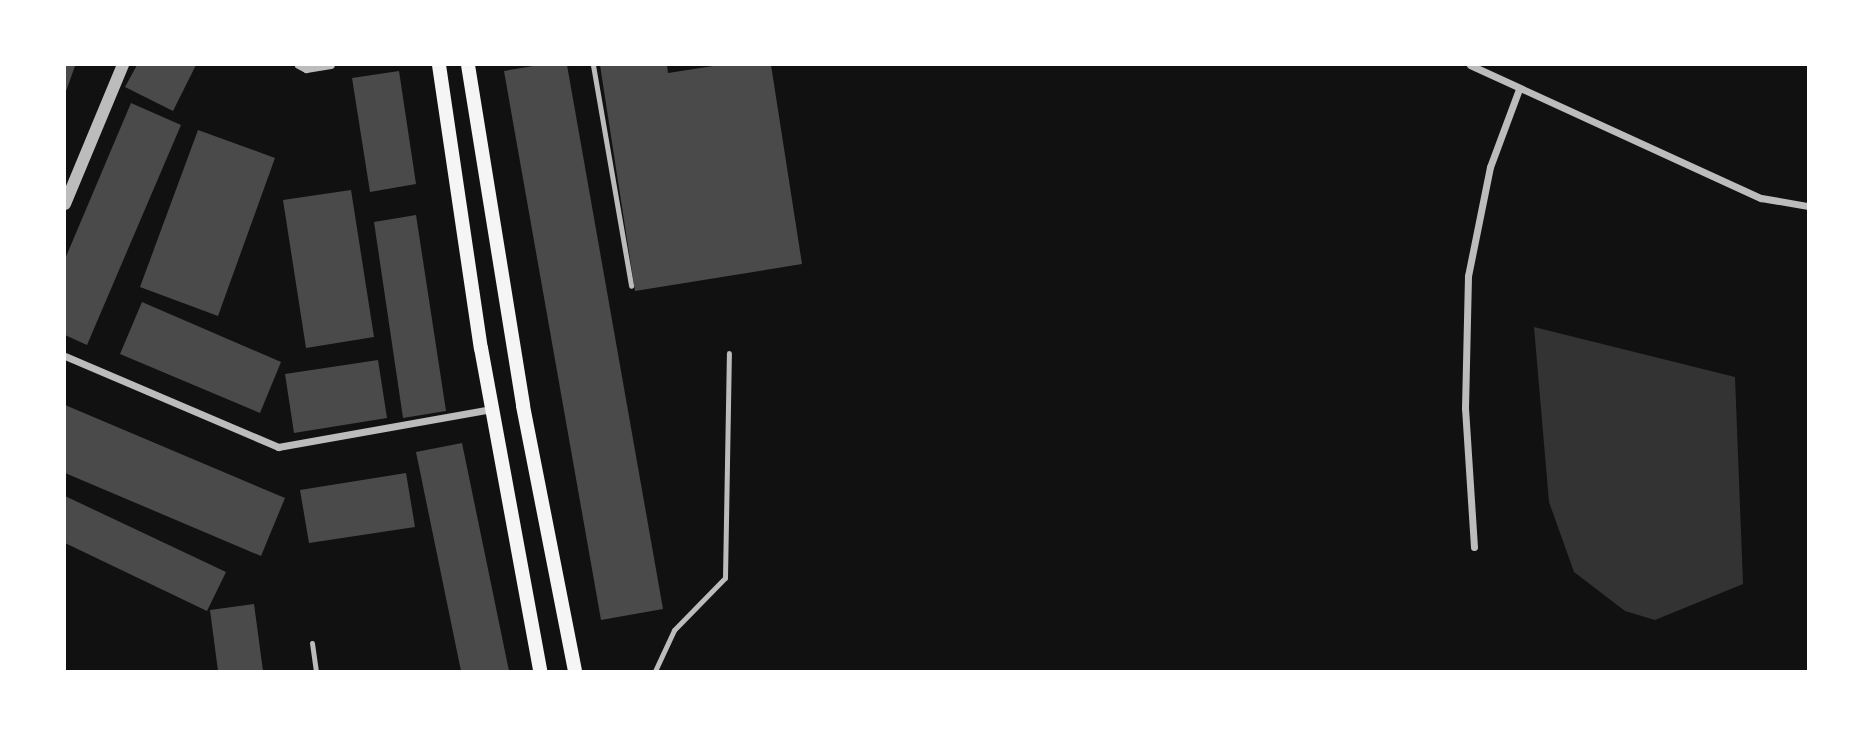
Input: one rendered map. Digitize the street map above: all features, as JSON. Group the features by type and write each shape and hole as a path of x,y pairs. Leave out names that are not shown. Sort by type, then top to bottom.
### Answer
{"main road":[{"path":"439,65 492,409 540,671"},
{"path":"468,65 523,406 575,671"}],"street":[{"path":"65,204 123,65"},
{"path":"298,65 306,69 331,65"},
{"path":"1469,65 1761,198 1808,206"},
{"path":"1474,547 1465,408 1468,276 1490,167 1519,89"},
{"path":"65,356 278,447 492,409"}],"lane":[{"path":"593,65 631,286"},
{"path":"655,671 674,630 725,578 729,353"},
{"path":"312,643 316,671"}],"shaded area":[{"path":"1534,327 1735,377 1743,584 1655,620 1625,611 1574,572 1549,502"}],"building":[{"path":"65,65 75,66 65,94"},
{"path":"137,65 196,65 173,111 125,87"},
{"path":"539,65 567,65 663,609 601,620 504,71"},
{"path":"600,65 667,65 668,73 720,65 771,65 802,264 635,291"},
{"path":"399,71 416,184 370,192 352,78"},
{"path":"131,103 181,125 87,345 65,335 65,259"},
{"path":"198,130 275,158 218,316 140,287"},
{"path":"351,190 374,337 306,348 283,200"},
{"path":"416,215 446,411 403,418 374,222"},
{"path":"142,302 281,362 260,413 120,354"},
{"path":"378,360 387,418 294,433 285,374"},
{"path":"65,405 285,498 261,556 65,473"},
{"path":"462,443 509,671 461,671 416,452"},
{"path":"406,473 415,527 309,543 300,490"},
{"path":"65,496 226,572 207,611 65,543"},
{"path":"254,604 263,671 218,671 210,610"}]}
